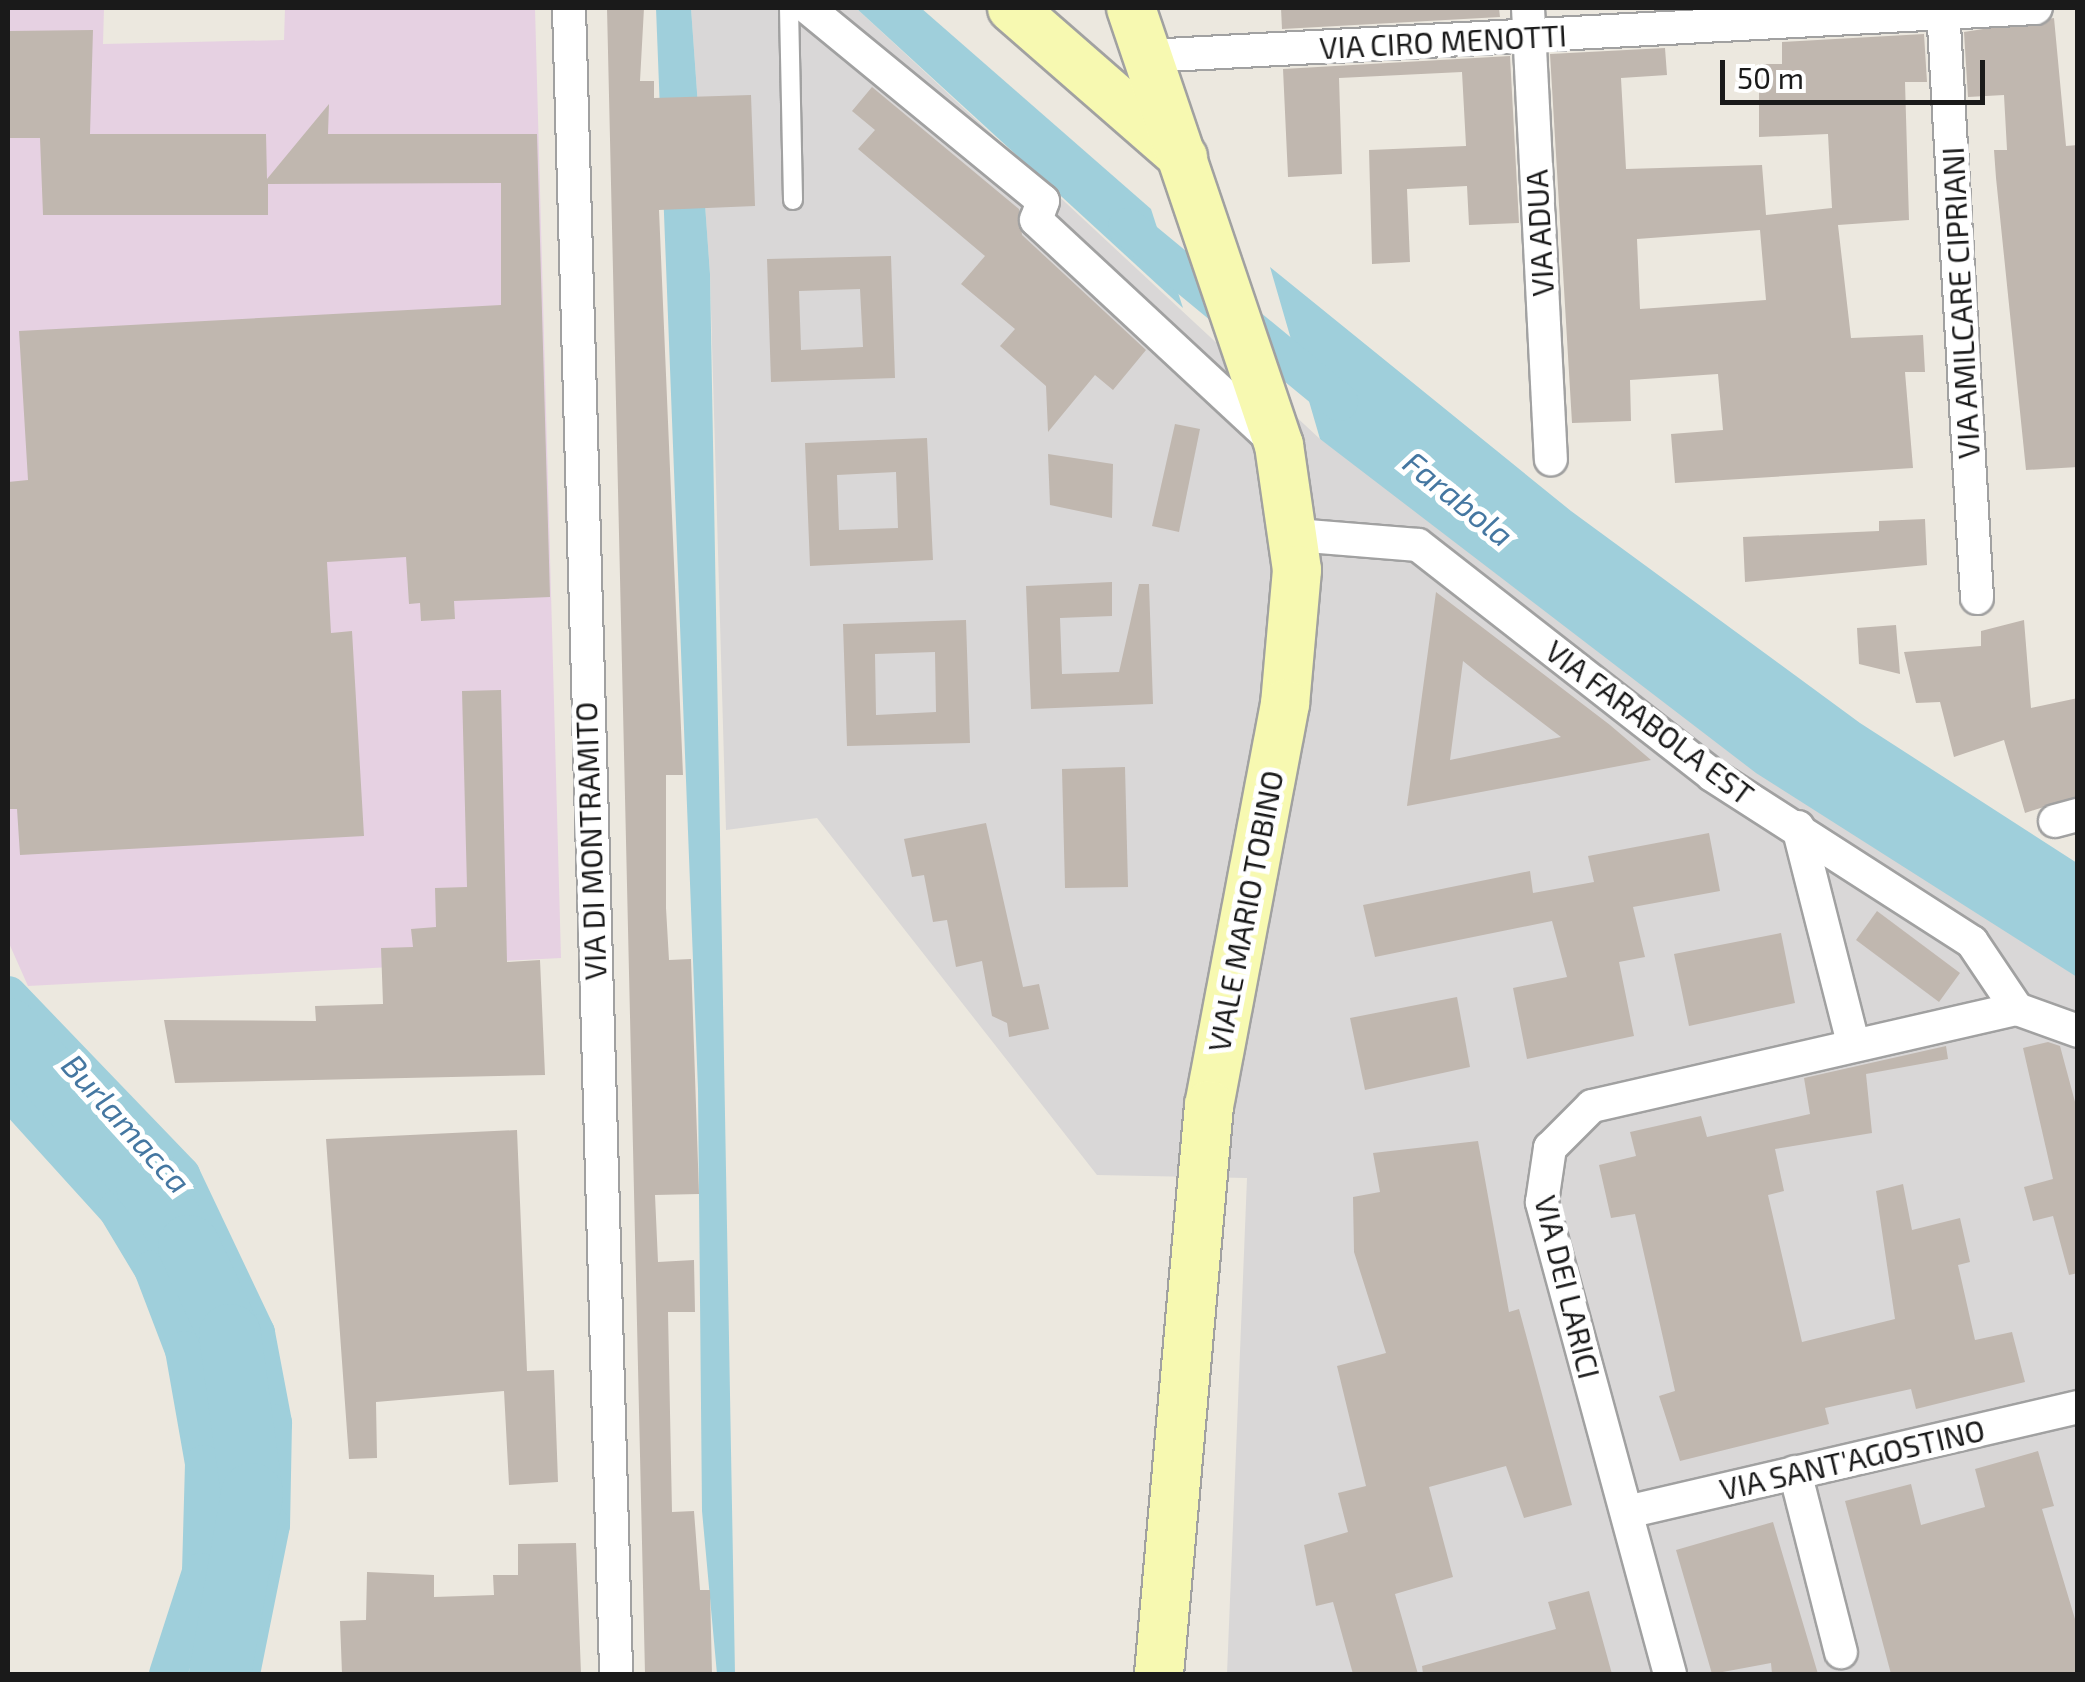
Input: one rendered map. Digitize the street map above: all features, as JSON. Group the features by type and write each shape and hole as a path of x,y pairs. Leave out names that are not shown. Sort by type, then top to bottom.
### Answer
{"main road":[{"path":"1012,8 1189,162"},
{"name":"VIALE MARIO TOBINO","path":"1131,8 1189,162 1278,445 1296,535 1292,662 1209,1104 1159,1674"}],"street":[{"name":"VIA DI MONTRAMITO","path":"569,8 616,1674"},
{"path":"808,8 1043,201 1036,220 1278,445"},
{"name":"VIA CIRO MENOTTI","path":"1149,56 1528,22 2036,8"},
{"name":"VIA AMILCARE CIPRIANI","path":"1943,9 1977,598"},
{"name":"VIA ADUA","path":"1528,22 1550,459"},
{"name":"VIA FARABOLA EST","path":"1296,535 1391,536 1418,545 1712,775 1972,942 2017,1008"},
{"path":"1798,827 1852,1039"},
{"path":"2017,1008 2078,1031"},
{"name":"VIA DEI LARICI","path":"1670,1674 1542,1202 1550,1148 1592,1106 1852,1039 2017,1008"},
{"name":"VIA SANT'AGOSTINO","path":"1627,1512 2078,1406"},
{"path":"1795,1472 1841,1652"}],"lane":[{"path":"789,8 792,200"}],"shaded area":[{"path":"8,8 104,8 103,44 284,40 285,8 535,8 561,958 28,986 8,941"},
{"path":"691,8 856,8 1320,439 2077,974 2077,1674 1227,1674 1247,1178 1097,1175 817,818 726,830 710,274"}],"water":[{"path":"656,8 691,8 710,274 735,1674 717,1674 702,1511 698,1089"},
{"path":"856,8 921,8 1151,209 1183,308"},
{"path":"1270,267 1571,511 1860,723 2077,863 2077,977 1756,773 1320,439"}],"building":[{"path":"607,8 644,8 640,81 654,81 654,98 751,95 755,206 659,210 683,775 666,775 666,908 669,960 691,959 699,1194 655,1195 658,1262 694,1260 695,1312 668,1312 672,1512 694,1511 700,1590 710,1590 712,1674 645,1674"},
{"path":"1281,8 1499,8 1500,17 1282,29"},
{"path":"2054,18 2066,146 2078,145 2078,467 2026,470 1994,150 2007,150 2004,95 1968,97 1964,32"},
{"path":"93,30 90,134 266,134 267,179 329,104 328,134 537,134 550,597 454,601 455,619 421,621 420,603 409,604 406,557 327,562 331,633 352,631 364,836 20,855 17,809 8,809 8,482 28,480 19,331 501,305 501,183 268,184 268,215 43,215 40,138 8,138 8,31"},
{"path":"1924,34 1927,82 1905,82 1909,220 1838,225 1851,338 1923,335 1925,372 1905,372 1913,468 1675,483 1671,434 1723,430 1718,374 1630,380 1631,421 1572,423 1550,54 1665,48 1667,75 1621,78 1626,169 1762,165 1766,215 1832,208 1828,134 1759,137 1759,64 1782,64 1782,42","holes":["1760,230 1766,300 1640,309 1637,239"]},
{"path":"1510,56 1519,223 1469,225 1467,186 1407,189 1410,262 1372,264 1369,150 1466,146 1462,72 1339,78 1342,174 1288,177 1283,69"},
{"path":"872,87 1019,209 1022,235 1146,350 1113,390 1095,375 1048,432 1046,386 1000,346 1015,329 961,284 985,256 858,149 875,130 852,111"},
{"path":"891,256 895,378 771,382 767,259","holes":["860,289 863,347 801,350 799,291"]},
{"path":"1175,424 1200,429 1179,532 1152,526"},
{"path":"927,438 933,560 810,566 805,443","holes":["896,472 898,528 839,530 837,475"]},
{"path":"1048,454 1113,464 1112,518 1050,505"},
{"path":"1925,519 1927,565 1745,582 1743,537 1879,531 1879,521"},
{"path":"1112,582 1112,616 1060,618 1062,674 1119,672 1139,584 1149,584 1153,704 1031,709 1026,586"},
{"path":"1436,592 1651,760 1407,806","holes":["1463,661 1561,737 1450,760"]},
{"path":"966,620 970,743 847,746 843,624","holes":["935,652 936,712 876,715 875,654"]},
{"path":"2024,620 2031,708 2078,698 2078,796 2025,813 2004,740 1954,757 1940,702 1916,703 1904,652 1981,646 1981,631"},
{"path":"1896,625 1900,674 1859,664 1857,628"},
{"path":"501,690 507,962 540,960 545,1075 175,1083 164,1020 316,1021 315,1006 383,1004 381,948 413,947 411,929 436,927 435,888 467,887 462,691"},
{"path":"1125,767 1128,887 1065,888 1062,769"},
{"path":"986,823 1023,987 1039,984 1049,1029 1009,1037 1007,1023 992,1016 982,961 956,967 947,920 933,922 924,875 912,877 904,839"},
{"path":"1709,833 1720,891 1633,907 1645,957 1619,962 1634,1036 1527,1059 1513,988 1567,977 1552,921 1375,957 1363,905 1530,871 1533,893 1594,882 1588,856"},
{"path":"1877,911 1960,973 1939,1002 1856,940"},
{"path":"1781,933 1795,1003 1689,1026 1674,954"},
{"path":"1457,997 1470,1067 1365,1090 1350,1018"},
{"path":"2048,1042 2060,1046 2078,1113 2078,1273 2069,1275 2053,1216 2033,1221 2024,1187 2053,1179 2023,1048"},
{"path":"1946,1046 1948,1059 1866,1074 1872,1133 1775,1149 1784,1191 1768,1195 1802,1342 1895,1319 1876,1191 1903,1184 1912,1230 1960,1218 1970,1262 1958,1265 1975,1340 2012,1332 2025,1382 1916,1409 1911,1389 1825,1408 1829,1424 1680,1461 1659,1396 1675,1391 1635,1214 1611,1218 1599,1165 1636,1156 1630,1132 1701,1116 1707,1137 1810,1114 1804,1078"},
{"path":"517,1130 527,1371 554,1370 558,1482 509,1485 504,1391 376,1402 377,1458 349,1459 326,1139"},
{"path":"1478,1141 1509,1312 1519,1309 1572,1505 1524,1518 1506,1466 1429,1487 1453,1577 1395,1594 1418,1674 1353,1674 1333,1602 1316,1606 1304,1545 1348,1532 1338,1493 1366,1486 1337,1366 1386,1353 1354,1252 1353,1197 1380,1192 1373,1153"},
{"path":"2038,1451 2054,1506 2042,1509 2078,1629 2078,1674 1891,1674 1845,1501 1911,1484 1921,1525 1985,1507 1975,1469"},
{"path":"1773,1522 1818,1674 1772,1674 1771,1663 1712,1674 1676,1550"},
{"path":"576,1543 581,1674 342,1674 340,1621 366,1620 367,1572 434,1575 434,1597 494,1595 493,1575 518,1575 518,1544"},
{"path":"1589,1591 1612,1674 1423,1674 1422,1666 1556,1629 1548,1602"}],"waterway":[{"name":"Farabola","path":"1127,227 1339,402"},
{"name":"Burlamacca","path":"8,995 181,1175 256,1333 273,1423 271,1525 241,1674"},
{"name":"Burlamacca","path":"8,1029 147,1185 189,1246 230,1335 252,1494 220,1674"},
{"name":"Burlamacca","path":"8,1089 117,1209 153,1269 184,1350 204,1464 201,1572 168,1674"}]}
